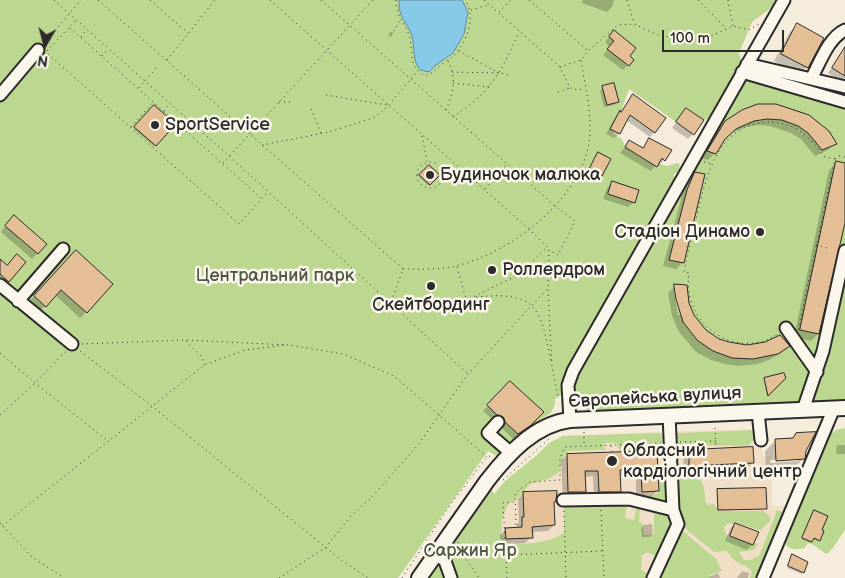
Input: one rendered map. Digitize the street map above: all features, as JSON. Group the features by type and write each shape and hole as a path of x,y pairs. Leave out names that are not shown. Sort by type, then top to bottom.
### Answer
{"main road":[{"name":"Європейська вулиця","path":"419,578 487,481 511,453 548,425 570,420 839,408"}],"street":[{"path":"570,420 568,385 573,370 784,0"},
{"path":"811,79 832,40 837,34 845,30"},
{"path":"0,95 38,50"},
{"path":"745,68 811,79 845,87"},
{"path":"745,68 845,102"},
{"path":"18,300 63,249"},
{"path":"803,410 824,351 845,252"},
{"path":"0,285 72,344"},
{"path":"786,328 817,372"},
{"path":"763,578 839,408"},
{"path":"758,412 761,440"},
{"path":"653,578 678,524 673,510 669,415"},
{"path":"498,422 488,433 511,453"},
{"path":"563,500 629,499 673,510"},
{"path":"436,554 445,561 451,578"}],"path":[{"path":"54,0 195,125 468,374"},
{"path":"38,50 81,0"},
{"path":"98,0 403,269 439,268 457,265 493,251 530,230 555,206 576,175 588,146 590,123 581,60"},
{"path":"150,0 188,33"},
{"path":"166,61 215,0"},
{"path":"270,0 558,255 575,221 555,206 321,0"},
{"path":"222,163 374,0"},
{"path":"396,0 400,20 409,34 412,59 418,72 430,75 458,51 467,33 471,10 465,0"},
{"path":"484,0 560,66 570,88"},
{"path":"498,12 511,0"},
{"path":"529,0 588,51"},
{"path":"627,0 634,24"},
{"path":"728,0 733,26"},
{"path":"700,1 727,28"},
{"path":"471,10 489,4"},
{"path":"76,20 46,52 239,224 269,192"},
{"path":"394,31 400,20"},
{"path":"560,66 581,60 588,51 618,25 634,24 660,36 707,38 733,26 749,30 760,23"},
{"path":"69,27 262,199"},
{"path":"80,38 87,30"},
{"path":"453,117 490,87 500,73 520,31"},
{"path":"102,56 108,48"},
{"path":"458,51 500,73"},
{"path":"446,110 451,99 453,83 448,60"},
{"path":"138,89 158,66"},
{"path":"262,145 322,134 373,118 388,105 418,72"},
{"path":"452,72 500,73 509,75"},
{"path":"453,83 490,87"},
{"path":"558,92 570,88 577,90 585,88"},
{"path":"326,94 388,105"},
{"path":"131,127 153,102"},
{"path":"278,102 290,102"},
{"path":"163,111 170,103"},
{"path":"311,109 322,134"},
{"path":"835,159 798,330 786,328 779,334 765,340 751,343 720,337 709,330 694,311 690,295 689,273 684,272 704,185 712,164 722,146 736,132 751,125 766,122 782,123 812,139 825,157 835,159 839,156 845,157"},
{"path":"188,133 195,125"},
{"path":"421,134 427,162"},
{"path":"700,161 712,164"},
{"path":"427,162 438,164 443,174 441,182 434,188 422,186 417,179 417,170 427,162"},
{"path":"484,190 507,164"},
{"path":"443,174 467,174"},
{"path":"816,245 827,248"},
{"path":"394,306 466,300 514,278 547,247"},
{"path":"549,249 548,288 552,367"},
{"path":"457,265 466,300"},
{"path":"391,303 403,269"},
{"path":"279,578 326,547 351,516 399,468 468,374 548,288"},
{"path":"473,297 500,295 521,299 532,306 544,325 559,400"},
{"path":"185,340 202,357 204,366"},
{"path":"0,415 35,383 72,344 185,340 289,345 343,354 394,376 487,457"},
{"path":"72,344 326,547 368,578"},
{"path":"2,526 204,366 245,350 289,345"},
{"path":"0,353 110,442"},
{"path":"576,392 584,403 595,408"},
{"path":"715,428 716,446"},
{"path":"584,432 584,446"},
{"path":"498,484 552,436"},
{"path":"516,525 515,493 530,482 560,480 560,458 566,447 720,441"},
{"path":"611,445 612,452"},
{"path":"563,500 566,578"},
{"path":"601,500 604,578"},
{"path":"507,578 503,503 515,502"},
{"path":"0,523 32,556 64,578"},
{"path":"458,541 459,549 479,578"},
{"path":"506,555 603,551"}],"shaded area":[{"path":"753,429 754,447 762,447 763,456 771,456 772,506 790,506 761,578 502,578 495,497 568,435"}],"green space":[{"name":"Центральний парк","path":"0,0 775,0 771,8 752,22 739,53 742,63 711,118 704,120 687,108 676,122 629,89 613,134 621,138 626,147 653,161 666,166 679,163 680,170 673,175 675,177 607,296 606,309 565,392 555,399 551,413 535,423 500,458 488,451 398,578 0,578"},
{"path":"768,70 845,92 845,406 593,414 577,398 575,376 703,150 751,72 772,76"},
{"path":"845,428 845,530 827,554 808,543 805,548 790,548 782,541 828,436 836,430"},
{"path":"756,430 759,437 748,446 702,446 675,452 675,433"},
{"name":"Саржин Яр","path":"659,433 667,438 665,450 623,451 619,450 617,443 604,443 605,450 569,451 565,455 558,473 548,479 530,484 519,497 508,504 502,520 501,534 509,543 537,542 557,537 564,533 564,504 627,504 625,518 634,520 637,505 640,506 639,522 643,523 644,535 654,534 654,513 667,516 679,531 684,532 716,559 722,571 710,575 711,578 656,578 660,558 647,552 642,555 641,569 648,575 648,578 423,578 491,488 494,494 505,481 549,443 563,436"},
{"path":"684,468 690,469 701,480 705,501 708,505 714,504 719,511 763,511 770,516 770,521 761,530 736,523 727,524 724,528 726,535 753,545 754,543 758,544 754,550 739,552 744,560 750,560 759,556 776,510 785,513 759,578 750,578 752,571 737,562 727,551 714,552 686,529 681,522 683,517 679,514 663,514 648,497 658,493 659,478 663,471 679,476"}],"water":[{"path":"399,0 462,0 468,12 464,34 453,53 429,72 420,70 417,66 412,36 401,16"}],"building":[{"path":"797,23 824,38 808,68 781,54"},
{"path":"614,30 636,48 630,56 634,60 629,66 607,49 614,41 609,37"},
{"path":"845,47 845,76 832,68"},
{"path":"614,83 619,102 607,105 602,86"},
{"path":"633,94 666,118 655,133 630,115 620,134 610,129 620,110 621,112"},
{"path":"758,104 776,104 809,115 829,131 837,144 822,150 808,133 798,126 782,120 767,119 754,121 736,129 725,139 716,154 707,151 725,121 742,110"},
{"name":"SportService","path":"154,105 176,124 156,146 134,127"},
{"path":"686,108 704,120 694,135 676,122"},
{"path":"649,138 672,150 665,161 662,158 657,167 625,147 629,140 643,148"},
{"path":"598,152 611,159 602,176 589,170"},
{"path":"836,161 845,163 845,223 819,334 800,330"},
{"name":"Будиночок малюка","path":"429,165 440,175 430,185 419,175"},
{"path":"695,172 705,174 684,263 669,260 687,190"},
{"path":"612,181 639,190 635,203 608,194"},
{"path":"14,215 47,244 38,254 5,226"},
{"path":"76,250 113,284 87,313 61,290 46,307 34,296"},
{"path":"17,254 26,262 9,282 0,274 0,259 7,265"},
{"path":"674,284 687,285 689,303 694,315 706,330 719,339 747,345 765,342 780,335 790,346 778,354 753,359 732,358 713,351 697,340 683,322 676,299"},
{"path":"784,373 786,378 768,396 764,378"},
{"path":"510,381 544,412 530,426 518,434 505,422 503,417 497,415 487,405"},
{"path":"816,432 806,451 805,459 776,461 775,439 793,438 796,433"},
{"path":"753,447 754,463 689,466 689,450"},
{"path":"657,451 659,491 642,492 641,469 620,470 621,492 599,492 598,471 585,471 586,492 568,492 567,454"},
{"path":"766,488 767,509 718,510 717,489"},
{"path":"557,491 556,501 554,502 555,525 532,527 533,538 506,539 505,528 522,527 522,517 524,517 523,492"},
{"path":"814,510 828,516 820,541 814,538 812,542 802,538"},
{"path":"735,523 759,532 753,545 730,536"},
{"path":"792,554 808,562 804,573 788,566"}],"place":[{"name":"SportService","path":"155,125"},
{"name":"Будиночок малюка","path":"430,175"},
{"name":"Стадіон Динамо","path":"760,232"},
{"name":"Роллердром","path":"492,270"},
{"name":"Скейтбординг","path":"431,286"},
{"name":"Обласний кардiологiчний центр","path":"612,461"}]}
